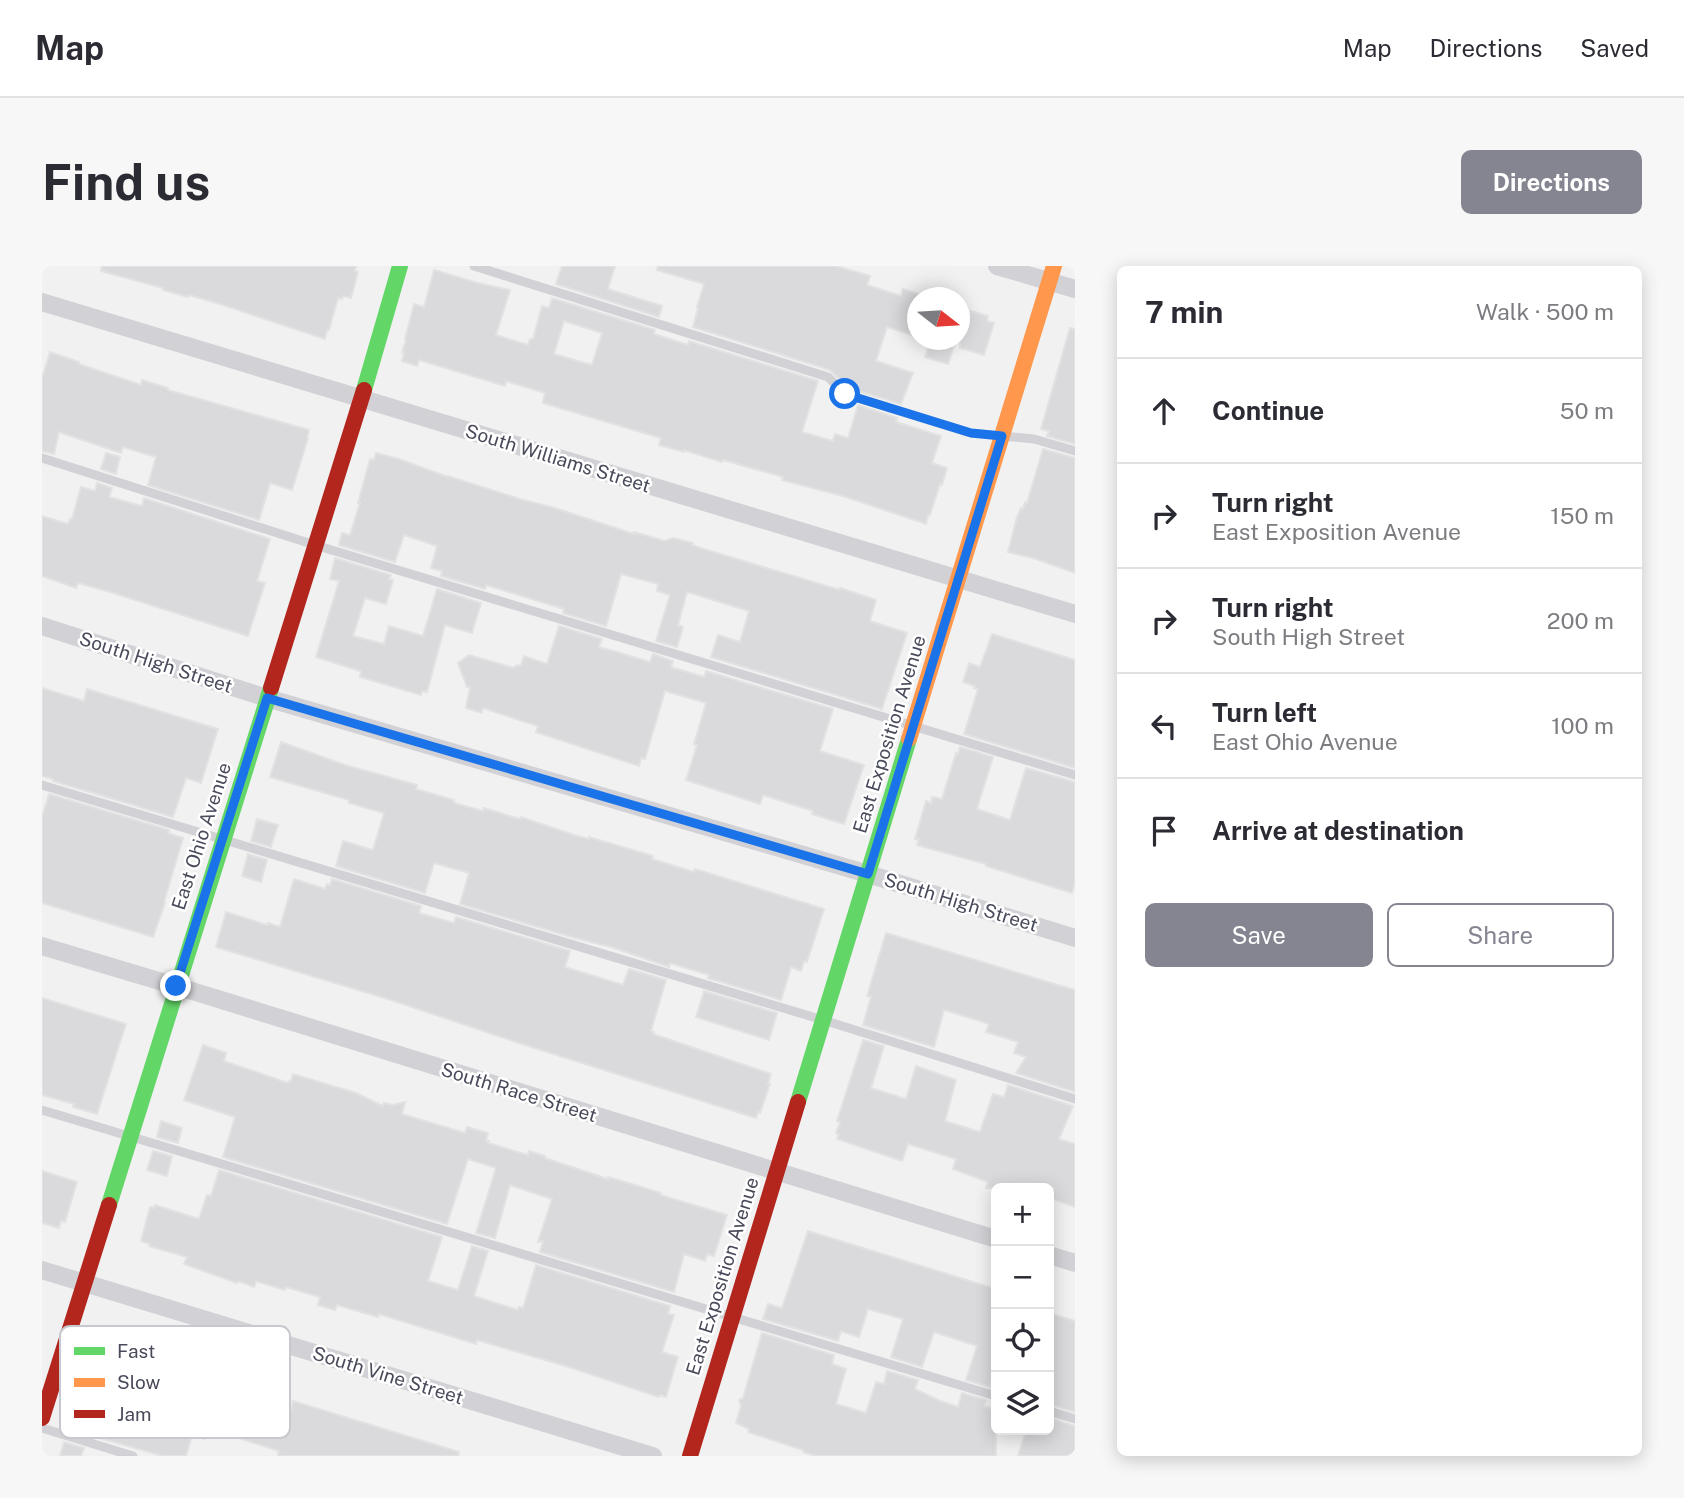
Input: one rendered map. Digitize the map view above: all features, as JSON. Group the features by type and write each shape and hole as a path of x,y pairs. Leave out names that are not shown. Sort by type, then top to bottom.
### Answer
{"street":[{"name":"East Ohio Avenue","path":"71,1326 400,266"},
{"path":"997,266 1052,274 1075,289"},
{"name":"East Exposition Avenue","path":"690,1456 1052,274"},
{"name":"South Williams Street","path":"42,302 1075,614"},
{"name":"South High Street","path":"42,626 267,698 1075,937"},
{"name":"South Race Street","path":"42,946 991,1237"},
{"path":"1054,1257 1075,1263"},
{"name":"South Vine Street","path":"42,1270 226,1326"},
{"name":"South Vine Street","path":"290,1345 653,1456"},
{"name":"East Ohio Avenue","path":"42,1418 60,1361"}],"lane":[{"path":"474,266 828,377 845,394 971,433 1034,439 1075,451"},
{"path":"42,458 315,545 1075,775"},
{"path":"42,785 1075,1099"},
{"path":"42,1110 991,1394"},
{"path":"1054,1413 1075,1419"},
{"path":"42,1428 60,1434"},
{"path":"74,1438 133,1456"}],"building":[{"path":"102,266 356,266 355,271 358,272 351,298 338,298 325,339 220,304 101,271"},
{"path":"562,266 615,266 608,289 662,306 659,317 556,284"},
{"path":"658,266 836,266 870,276 867,285 901,296 903,289 907,290 907,333 887,327 876,361 913,373 901,404 848,388 830,370 693,327 704,284 657,270"},
{"path":"434,270 510,290 496,335 528,345 530,339 533,339 542,306 549,308 552,298 655,330 654,334 688,345 689,341 818,381 802,432 833,441 835,434 848,438 858,405 897,418 896,422 941,436 932,463 947,468 942,485 940,484 926,524 843,496 782,480 783,477 659,445 661,438 543,403 545,393 506,381 505,386 419,360 417,366 402,361 414,304 424,307","holes":["564,321 602,333 592,365 554,354"]},
{"path":"971,311 988,316 987,321 994,323 984,355 967,350 970,350"},
{"path":"1070,328 1075,329 1075,444 1047,436 1049,431 1041,429"},
{"path":"927,350 953,350 948,364 925,357"},
{"path":"50,352 141,385 142,380 168,390 309,430 292,490 270,483 259,520 148,485 156,457 123,447 121,453 59,432 54,454 42,451 42,378"},
{"path":"1043,449 1075,458 1075,573 1008,552 1017,517 1025,502 1027,503"},
{"path":"106,453 120,457 116,474 101,469"},
{"path":"376,453 634,534 665,541 673,538 693,543 692,545 704,549 876,600 870,621 907,633 882,709 711,657 718,635 740,642 749,611 687,592 678,625 683,627 677,647 656,641 670,595 657,591 658,584 621,574 606,626 563,613 564,609 486,585 485,589 441,576 442,571 431,568 437,546 404,535 395,562 339,545 342,533 350,535 370,459 374,460"},
{"path":"97,483 112,488 109,497 142,506 144,498 270,539 257,581 265,583 248,636 107,591 78,583 76,588 42,576 42,516 68,524 72,519 81,487 95,491"},
{"path":"335,558 391,575 389,579 393,580 386,604 365,598 353,636 384,644 389,626 423,636 437,589 481,603 472,633 445,625 427,692 422,691 421,695 360,677 360,671 316,657 339,581 330,579"},
{"path":"559,626 602,639 599,647 650,662 653,654 673,661 671,667 704,677 706,671 833,709 820,751 864,765 844,824 763,795 760,804 686,780 706,703 665,691 645,759 641,758 639,766 536,732 538,726 483,708 482,713 466,708 470,687 467,687 458,663 469,655 514,668 521,665 524,656 547,664"},
{"path":"992,634 1075,660 1075,768 964,734 978,689 963,682 969,663 980,667"},
{"path":"42,688 84,701 87,689 218,729 201,783 186,778 173,817 42,776"},
{"path":"281,742 345,765 417,785 416,789 454,800 454,803 483,811 484,808 520,819 521,817 574,835 653,856 652,859 694,872 695,869 824,909 807,962 804,961 801,971 791,967 781,1000 708,978 709,975 670,963 669,967 611,947 460,904 469,873 434,863 425,893 336,866 343,841 373,850 384,813 270,777"},
{"path":"960,747 993,757 977,809 1010,820 1026,768 1075,782 1075,883 1072,893 986,864 917,845 919,840 915,839 926,801 931,803 932,797 942,799"},
{"path":"49,794 169,830 168,833 183,838 153,937 42,903 42,817"},
{"path":"257,819 278,825 271,847 251,841"},
{"path":"248,854 267,860 261,882 242,876"},
{"path":"294,879 325,889 332,879 421,906 419,913 454,923 456,917 570,951 565,967 623,985 629,969 666,980 651,1031 653,1034 771,1074 760,1113 758,1112 756,1118 391,1000 216,947 226,912 280,927"},
{"path":"886,933 1075,990 1075,1092 1016,1073 1026,1057 1014,1053 1018,1042 986,1032 989,1024 980,1021 944,1010 934,1047 863,1025 871,997 867,996"},
{"path":"704,991 777,1013 769,1040 696,1017"},
{"path":"42,998 126,1024 97,1114 42,1095"},
{"path":"863,1040 884,1046 871,1088 906,1099 916,1066 956,1080 945,1121 980,1132 993,1094 1004,1097 1008,1085 1073,1106 1059,1139 1075,1144 1075,1207 1054,1199 1054,1183 991,1183 991,1188 986,1188 988,1182 953,1169 956,1159 908,1144 902,1161 837,1139 840,1122 837,1121"},
{"path":"203,1045 226,1053 224,1061 288,1083 293,1074 356,1093 383,1106 384,1103 393,1105 405,1102 402,1114 465,1133 467,1127 488,1133 488,1143 528,1155 529,1151 608,1179 727,1215 714,1256 707,1254 705,1261 684,1254 674,1292 540,1252 543,1241 538,1242 552,1199 510,1185 495,1238 476,1233 496,1168 468,1159 447,1224 223,1157 235,1117 184,1100"},
{"path":"161,1121 182,1128 178,1143 157,1137"},
{"path":"153,1151 172,1156 167,1176 147,1170"},
{"path":"219,1170 442,1237 428,1281 458,1290 472,1246 488,1251 474,1296 518,1310 519,1307 523,1308 536,1265 670,1306 668,1314 674,1315 662,1352 678,1357 666,1397 477,1340 476,1344 379,1314 378,1317 337,1305 335,1310 318,1305 320,1297 286,1287 285,1290 256,1281 254,1287 238,1281 237,1283 184,1264 187,1257 141,1241 150,1207 154,1208 155,1205 199,1219 207,1195 211,1196"},
{"path":"42,1171 77,1182 65,1222 61,1221 59,1228 42,1223"},
{"path":"808,1231 991,1287 990,1387 966,1380 977,1346 934,1332 922,1367 891,1357 903,1319 868,1309 859,1337 841,1331 838,1341 763,1319 768,1304 782,1308"},
{"path":"1054,1315 1075,1321 1075,1412 1054,1406"},
{"path":"762,1333 834,1355 832,1364 846,1369 836,1404 866,1413 876,1382 884,1384 887,1371 918,1380 915,1389 958,1407 962,1393 986,1400 984,1406 991,1408 991,1435 996,1435 996,1456 816,1456 748,1432 749,1429 736,1423 741,1406 739,1400 743,1398"},
{"path":"293,1401 459,1452 458,1456 278,1456 279,1451 238,1438 290,1438 290,1410"},
{"path":"1054,1420 1075,1426 1075,1456 1018,1456 1024,1435 1054,1435"},
{"path":"100,1438 191,1438 186,1456 163,1456"},
{"path":"64,1442 84,1448 81,1456 60,1456"}],"traffic: fast":[{"path":"364,390 400,266"},
{"path":"109,1205 271,688"},
{"path":"798,1102 909,739"}],"traffic: slow":[{"path":"909,739 1054,266"}],"traffic: jam":[{"path":"271,688 364,390"},
{"path":"690,1456 798,1102"},
{"path":"71,1326 109,1205"},
{"path":"42,1418 60,1361"}],"route":[{"path":"176,986 267,698 868,874 1002,436 971,433 845,394"}]}
